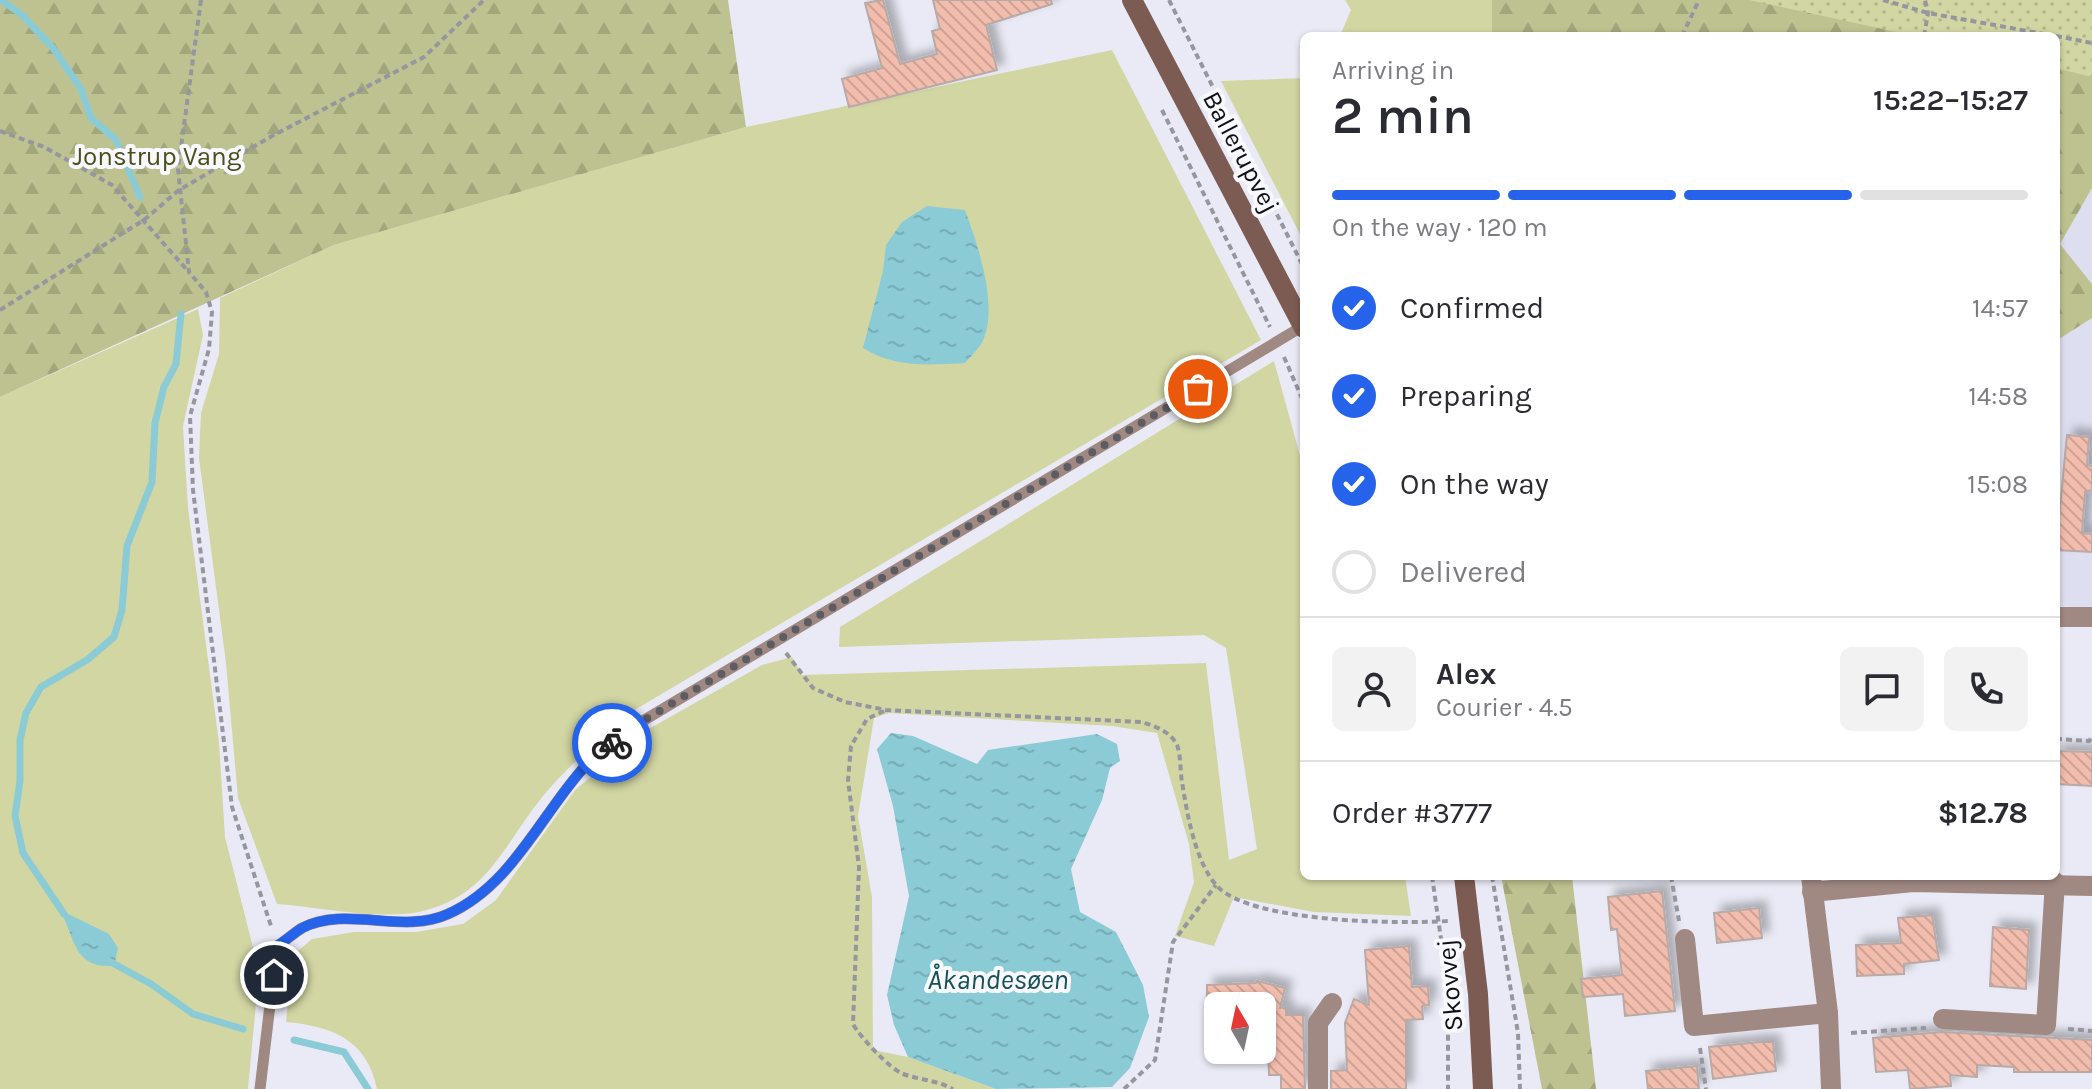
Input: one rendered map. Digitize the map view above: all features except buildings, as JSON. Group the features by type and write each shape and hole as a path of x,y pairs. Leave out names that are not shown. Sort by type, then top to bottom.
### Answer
{"street":[{"name":"Ballerupvej","path":"1132,0 1300,319"},
{"path":"2060,617 2092,617"},
{"name":"Skovvej","path":"1465,880 1483,1089"},
{"path":"1831,1089 1828,1013 1812,884 1893,880"},
{"path":"1960,880 2092,886"},
{"path":"1943,1019 2046,1025 2055,882"},
{"path":"1685,939 1694,1026 1828,1013"},
{"path":"1318,1089 1318,1023 1332,1003"}],"lane":[{"path":"260,1089 277,946 303,928 329,921 414,923 445,916 469,903 496,882 581,769 626,731 1300,329"}],"path":[{"path":"189,272 178,169 201,0"},
{"path":"0,310 144,220 179,190 272,136 424,57 484,0"},
{"path":"1169,0 1300,260"},
{"path":"1684,32 1699,0"},
{"path":"1883,0 1928,13 2034,32"},
{"path":"1925,0 1928,13 1925,32"},
{"path":"2060,37 2092,43"},
{"path":"1159,105 1300,394"},
{"path":"0,131 44,147 112,185 206,292 212,312 209,349 190,416 193,490 232,807 277,946"},
{"path":"777,641 813,688 845,702 886,710 1142,722 1164,731 1177,746 1199,851 1216,885 1252,904 1304,915 1394,925 1499,916"},
{"path":"886,710 867,719 851,746 848,780 859,867 853,1024 859,1035 902,1073 924,1076 953,1089"},
{"path":"2060,739 2089,741 2092,738"},
{"path":"1433,880 1448,988 1448,1089"},
{"path":"1493,880 1518,1033 1520,1089"},
{"path":"1672,880 1676,912 1685,939"},
{"path":"1124,1089 1155,1060 1173,942 1216,885"},
{"path":"1828,1035 1936,1027 1943,1019"},
{"path":"1694,1026 1706,1089"}],"shaded area":[{"path":"2092,188 2092,284 2060,244"},
{"path":"2092,318 2092,608 2060,606 2060,338"}],"green space":[{"name":"Jonstrup Vang","path":"0,0 728,0 746,127 334,245 0,397"},
{"path":"1345,0 1492,0 1492,32 1342,32 1351,10"},
{"path":"1492,0 2092,0 2092,188 2060,244 2060,32 1492,32"},
{"path":"1749,0 2092,0 2092,77 2060,69 2060,32 1897,32"},
{"path":"1112,50 1261,340 621,718 552,786 494,865 464,893 446,903 407,914 370,914 277,904 238,798 226,663 199,458 201,413 219,354 220,298 334,245 746,127"},
{"path":"1300,78 1300,234 1221,81"},
{"path":"2060,244 2092,284 2092,318 2060,338"},
{"path":"198,309 203,335 183,426 188,508 219,743 225,837 259,971 248,1089 0,1089 0,397"},
{"path":"1274,361 1300,455 1300,880 1406,880 1411,916 1314,912 1234,897 1214,946 1175,936 1194,882 1189,844 1157,733 1112,726 889,713 874,718 858,816 872,897 873,1050 908,1057 996,1089 377,1089 365,1058 345,1038 318,1027 286,1022 292,956 312,939 354,932 416,932 463,924 496,900 575,790 647,730 762,665 792,657 802,675 1206,663 1229,860 1257,849 1226,648 1204,635 839,647 840,627"},
{"path":"1502,880 1572,880 1596,1089 1542,1089"}],"water":[{"path":"927,206 965,210 984,273 988,324 983,341 965,363 900,362 863,348 883,271 886,245 902,222"},
{"name":"Åkandesøen","path":"891,733 913,736 977,764 988,750 1097,734 1117,744 1120,761 1110,768 1102,800 1071,869 1080,912 1116,932 1143,985 1149,1017 1130,1068 1112,1087 996,1089 908,1057 894,1025 887,995 909,896 893,806 877,749"},
{"path":"60,910 109,934 118,948 114,966 101,965 83,957"}],"waterway":[{"path":"1,0 21,14 53,48 81,89 91,118 116,140 140,197"},
{"path":"64,914 23,853 15,816 20,781 20,740 26,713 41,687 87,660 114,637 122,610 127,546 152,482 155,423 164,387 176,364 181,314"},
{"path":"107,960 151,984 193,1014 243,1029"},
{"path":"294,1040 344,1052 368,1089"}],"way so far":[{"path":"612,743 626,731 1198,389"}],"route":[{"path":"274,975 277,946 303,928 329,921 414,923 445,916 469,903 496,882 581,769 612,743"}]}
